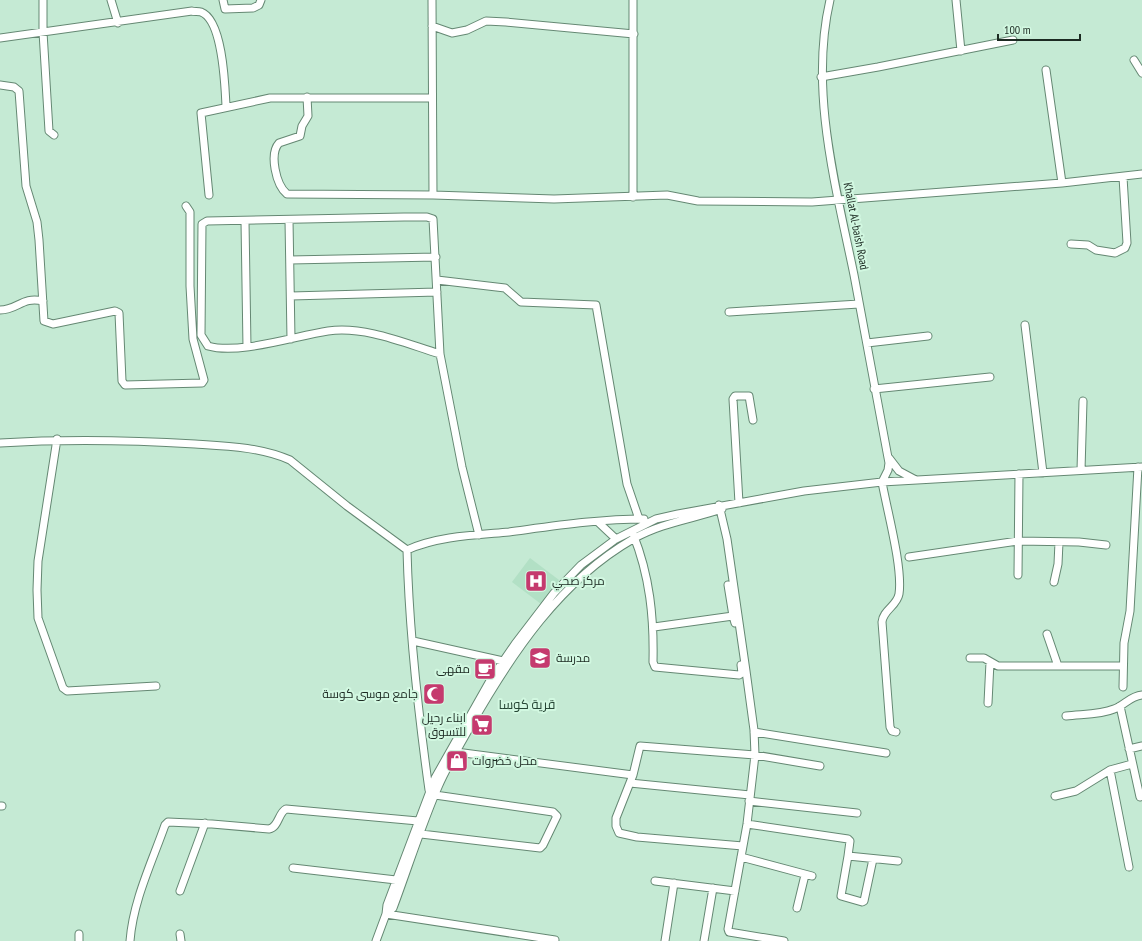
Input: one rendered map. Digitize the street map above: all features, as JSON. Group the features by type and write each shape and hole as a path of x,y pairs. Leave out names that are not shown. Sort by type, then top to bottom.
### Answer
{"street":[{"path":"43,0 43,32 49,131 54,135"},
{"path":"111,0 118,22"},
{"path":"223,0 225,9 253,8 259,5 261,0"},
{"path":"432,0 431,98 433,196"},
{"path":"633,0 633,197"},
{"name":"Khallat Al-baish Road","path":"830,0 822,48 821,77 828,135 839,201 860,304 874,389 888,456"},
{"path":"956,0 961,51"},
{"path":"0,38 192,11 201,12 207,17 214,27 222,50 226,106"},
{"path":"432,26 452,33 467,30 486,21 634,34"},
{"path":"821,77 1013,40"},
{"path":"1134,60 1142,72"},
{"path":"1046,70 1062,183"},
{"path":"0,85 14,87 19,91 26,186 37,222 39,240 44,319 50,323 115,312 119,313 123,384 130,386 202,383 204,377 193,339 190,286 190,212 186,206"},
{"path":"308,97 308,120 302,126 300,136 279,144 276,150 276,177 280,187 287,194 554,199 667,195 698,201 839,201 1062,183 1142,174"},
{"path":"209,195 201,113 226,106 270,98 431,98"},
{"path":"1071,244 1088,245 1096,250 1114,253 1125,248 1127,244 1123,177"},
{"path":"440,354 362,332 328,331 291,340 247,346 212,348 208,346 201,335 202,224 207,221 429,217 434,221 440,354 462,467 479,535"},
{"path":"289,220 291,340"},
{"path":"246,221 247,346"},
{"path":"290,260 436,258"},
{"path":"437,280 505,288 521,302 596,305 627,484 639,519"},
{"path":"291,296 437,292"},
{"path":"0,310 12,308 25,301 43,301"},
{"path":"729,312 860,304"},
{"path":"1026,325 1043,473"},
{"path":"867,343 928,336"},
{"path":"874,389 990,377"},
{"path":"739,503 733,399 735,396 749,396 753,420"},
{"path":"1082,470 1083,401"},
{"path":"0,443 57,439 113,439 226,445 281,456 290,460 347,506 407,550"},
{"path":"57,439 39,555 37,606 38,618 63,688 67,691 156,686"},
{"path":"888,456 899,471 916,480"},
{"path":"888,456 888,470 882,482 898,568 898,598 884,613 882,622 890,727 892,731 896,732"},
{"path":"407,550 430,542 598,522 656,519 804,491 882,482 1140,467 1130,611 1125,637 1123,687"},
{"path":"1018,575 1019,474"},
{"path":"376,941 386,914 386,905 418,821 438,780 503,661 597,552 616,539 720,507"},
{"path":"720,507 733,582 754,732 755,755 747,824 728,929 730,932 784,941"},
{"path":"573,578 656,519"},
{"path":"598,522 616,539"},
{"path":"633,534 645,568 654,627 653,662 655,667 739,675 742,673 728,585"},
{"path":"909,557 1018,541 1106,545"},
{"path":"1054,582 1058,564 1059,542"},
{"path":"386,914 393,908 421,834 432,793 419,708 408,595 407,550"},
{"path":"654,627 733,616"},
{"path":"1047,634 1058,666"},
{"path":"413,641 503,661"},
{"path":"438,780 497,683 517,646"},
{"path":"970,658 984,658 998,666 1123,666"},
{"path":"988,703 990,662"},
{"path":"1066,716 1108,711 1120,706 1128,699 1142,695"},
{"path":"1120,706 1140,797"},
{"path":"754,732 886,753"},
{"path":"743,846 622,835 617,830 616,818 630,784 641,746 755,755 820,766"},
{"path":"1129,749 1142,746"},
{"path":"456,752 633,775"},
{"path":"1055,796 1076,791 1110,770 1132,764"},
{"path":"1110,770 1129,867"},
{"path":"630,784 857,813"},
{"path":"421,834 540,848 543,845 557,816 553,812 432,793"},
{"path":"130,941 135,912 165,825 168,822 204,823 269,829 275,827 283,811 286,809 418,821"},
{"path":"180,891 204,823"},
{"path":"747,824 848,838 850,841 841,896 862,902 864,901 873,859"},
{"path":"848,856 898,861"},
{"path":"741,857 809,876 797,908"},
{"path":"293,868 396,880"},
{"path":"655,880 735,891"},
{"path":"665,941 674,883"},
{"path":"704,941 712,888"},
{"path":"386,914 555,940"}],"shaded area":[{"name":"مركز صحي","path":"530,558 559,580 541,604 512,582"}],"place":[{"name":"مركز صحي","path":"536,581"},
{"name":"مدرسة","path":"540,658"},
{"name":"مقهى","path":"485,669"},
{"name":"جامع موسى كوسة","path":"434,694"},
{"name":"ابناء رحيل للتسوق","path":"482,725"},
{"name":"محل خضروات","path":"457,761"}],"district":[{"name":"قرية كوسا","path":"527,704"}]}
